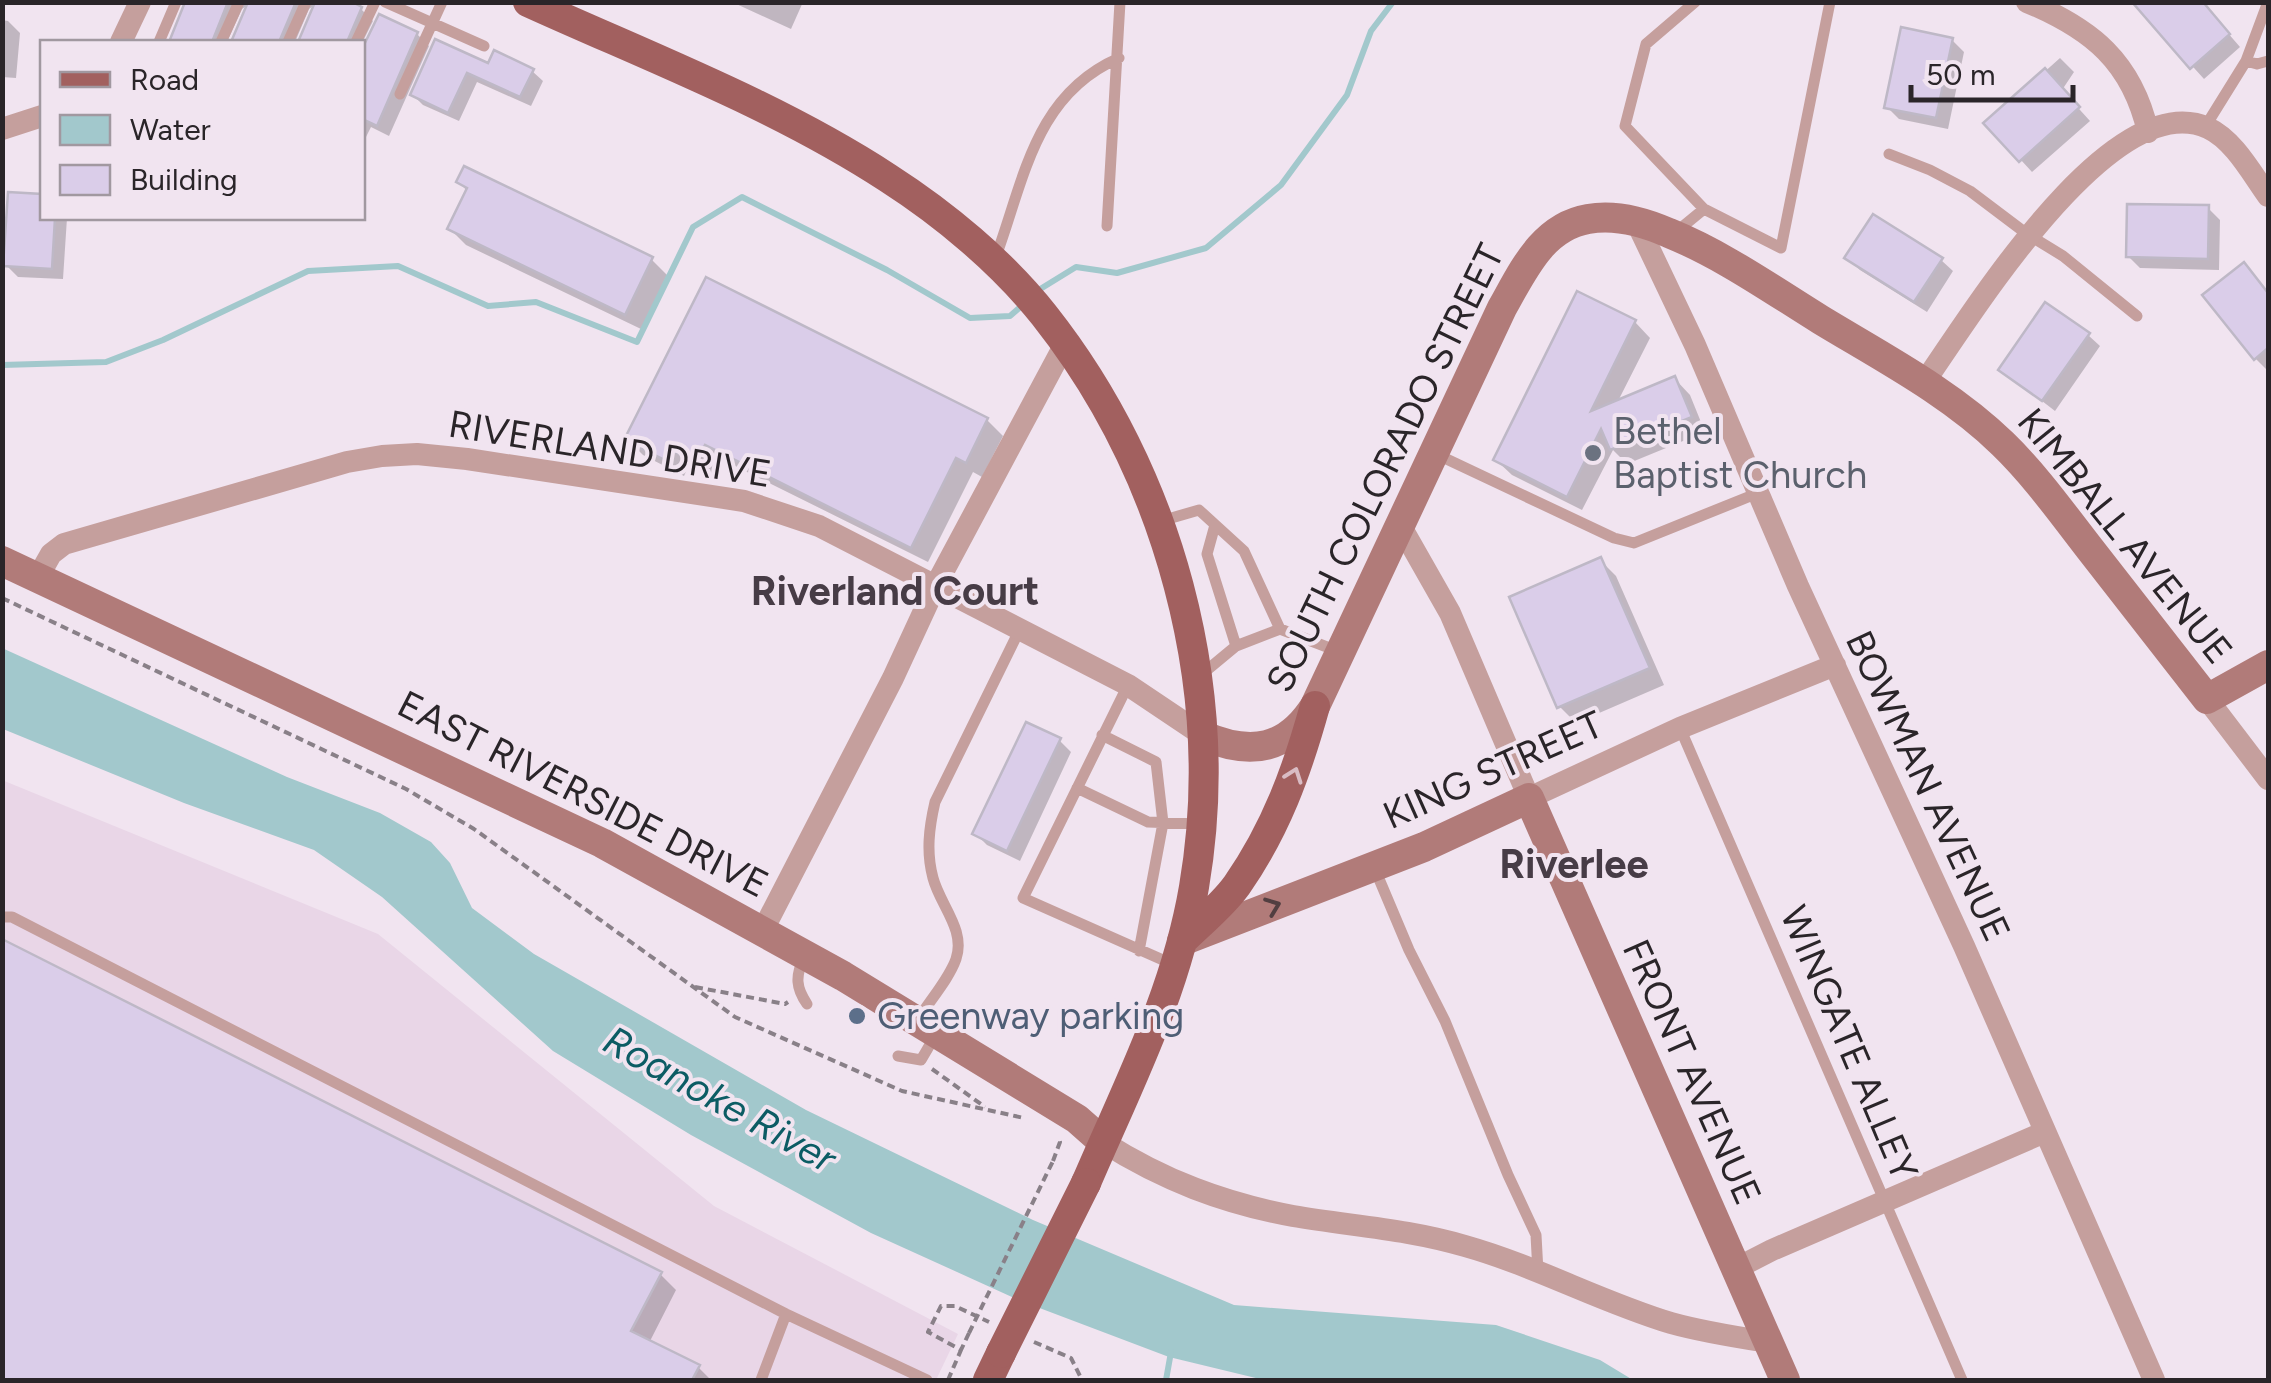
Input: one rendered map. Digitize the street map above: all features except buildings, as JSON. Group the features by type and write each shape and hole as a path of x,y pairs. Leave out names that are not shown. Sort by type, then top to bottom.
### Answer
{"main road":[{"path":"528,2 828,140 891,179 949,222 1017,286 1065,344 1112,420 1158,522 1181,598 1198,678 1204,736 1202,824 1179,954 1144,1054 1086,1183 994,1367"},
{"path":"1179,954 1235,888 1266,836 1294,780 1315,706"}],"street":[{"path":"122,40 140,2"},
{"path":"2028,2 2077,28 2116,60 2132,81 2148,132"},
{"path":"2,129 40,117"},
{"path":"1924,384 2027,234 2056,201 2091,170 2148,132 2174,123 2204,127 2227,142 2268,196"},
{"name":"SOUTH COLORADO STREET","path":"1204,736 1242,747 1262,746 1293,733 1315,706 1502,308 1530,258 1561,229 1590,218 1636,222"},
{"name":"KIMBALL AVENUE","path":"1636,222 1708,250 1924,384 1972,416 2004,444 2268,779"},
{"name":"BOWMAN AVENUE","path":"1636,222 1964,946 2154,1380"},
{"path":"763,930 893,678 936,585 1065,344"},
{"name":"RIVERLAND DRIVE","path":"38,577 51,554 64,544 255,492 348,462 417,454 744,501 819,526 1128,685 1204,736"},
{"name":"FRONT AVENUE","path":"1400,525 1450,613 1785,1380"},
{"name":"EAST RIVERSIDE DRIVE","path":"2,561 584,835 806,954 924,1038 1078,1119 1104,1142"},
{"name":"KING STREET","path":"1179,954 1680,728 1834,665"},
{"path":"2207,699 2268,665"},
{"path":"1735,1269 2045,1132"},
{"path":"1104,1142 1182,1186 1244,1206 1416,1232 1470,1247 1671,1323 1768,1342"}],"lane":[{"path":"160,40 176,2"},
{"path":"222,40 239,2"},
{"path":"289,40 306,2"},
{"path":"357,40 374,2"},
{"path":"385,2 484,46"},
{"path":"400,94 442,2"},
{"path":"1107,226 1120,2"},
{"path":"1695,2 1646,44 1625,126 1704,210 1781,248 1830,2"},
{"path":"2204,127 2246,61 2268,2"},
{"path":"994,263 1048,117 1086,77 1118,58"},
{"path":"2246,61 2268,61"},
{"path":"1889,154 1970,191 2063,256 2137,316"},
{"path":"1673,234 1704,210"},
{"path":"1434,453 1634,544 1758,493"},
{"path":"1158,522 1199,510 1244,551 1280,629"},
{"path":"1214,525 1207,554 1236,646"},
{"path":"898,1056 924,1038 956,959 955,926 934,880 929,854 935,802 1020,629"},
{"path":"1198,678 1236,646 1280,629 1340,652"},
{"path":"1128,685 1023,898 1140,950 1179,954"},
{"name":"WINGATE ALLEY","path":"1680,728 1962,1380"},
{"path":"1102,735 1156,762 1163,822 1140,950"},
{"path":"1076,788 1148,822 1202,824"},
{"path":"1374,866 1409,950 1446,1020 1536,1235 1538,1272"},
{"path":"2,917 12,917 786,1314 926,1380"},
{"path":"804,999 796,974 806,954"},
{"path":"761,1380 786,1314"}],"path":[{"path":"2,598 406,788 474,830 735,1017 902,1091 1038,1122"},
{"path":"692,986 785,1004 804,999"},
{"path":"924,1038 989,1110"},
{"path":"969,1333 1060,1142 1055,1125"},
{"path":"948,1380 960,1350"}],"shaded area":[{"path":"2,780 378,934 714,1206 958,1334 936,1380 3,1380"}],"water":[{"name":"Roanoke River","path":"2,648 287,777 380,813 431,842 450,863 472,908 534,954 806,1110 1033,1220 1234,1305 1496,1325 1600,1360 1633,1380 1264,1380 1169,1357 1021,1301 871,1233 691,1135 553,1051 382,897 314,850 184,803 3,729"}],"waterway":[{"path":"1037,291 1076,267 1117,273 1206,248 1281,185 1347,95 1371,31 1393,2"},
{"path":"2,365 106,362 163,340 308,271 398,266 488,306 536,302 637,342 693,227 742,197 887,270 970,318 1010,316 1025,303"},
{"path":"1166,1380 1171,1352"}],"place":[{"name":"Bethel Baptist Church","path":"1593,453"},
{"name":"Greenway parking","path":"857,1016"}],"district":[{"name":"Riverland Court","path":"895,591"},
{"name":"Riverlee","path":"1574,864"}]}
